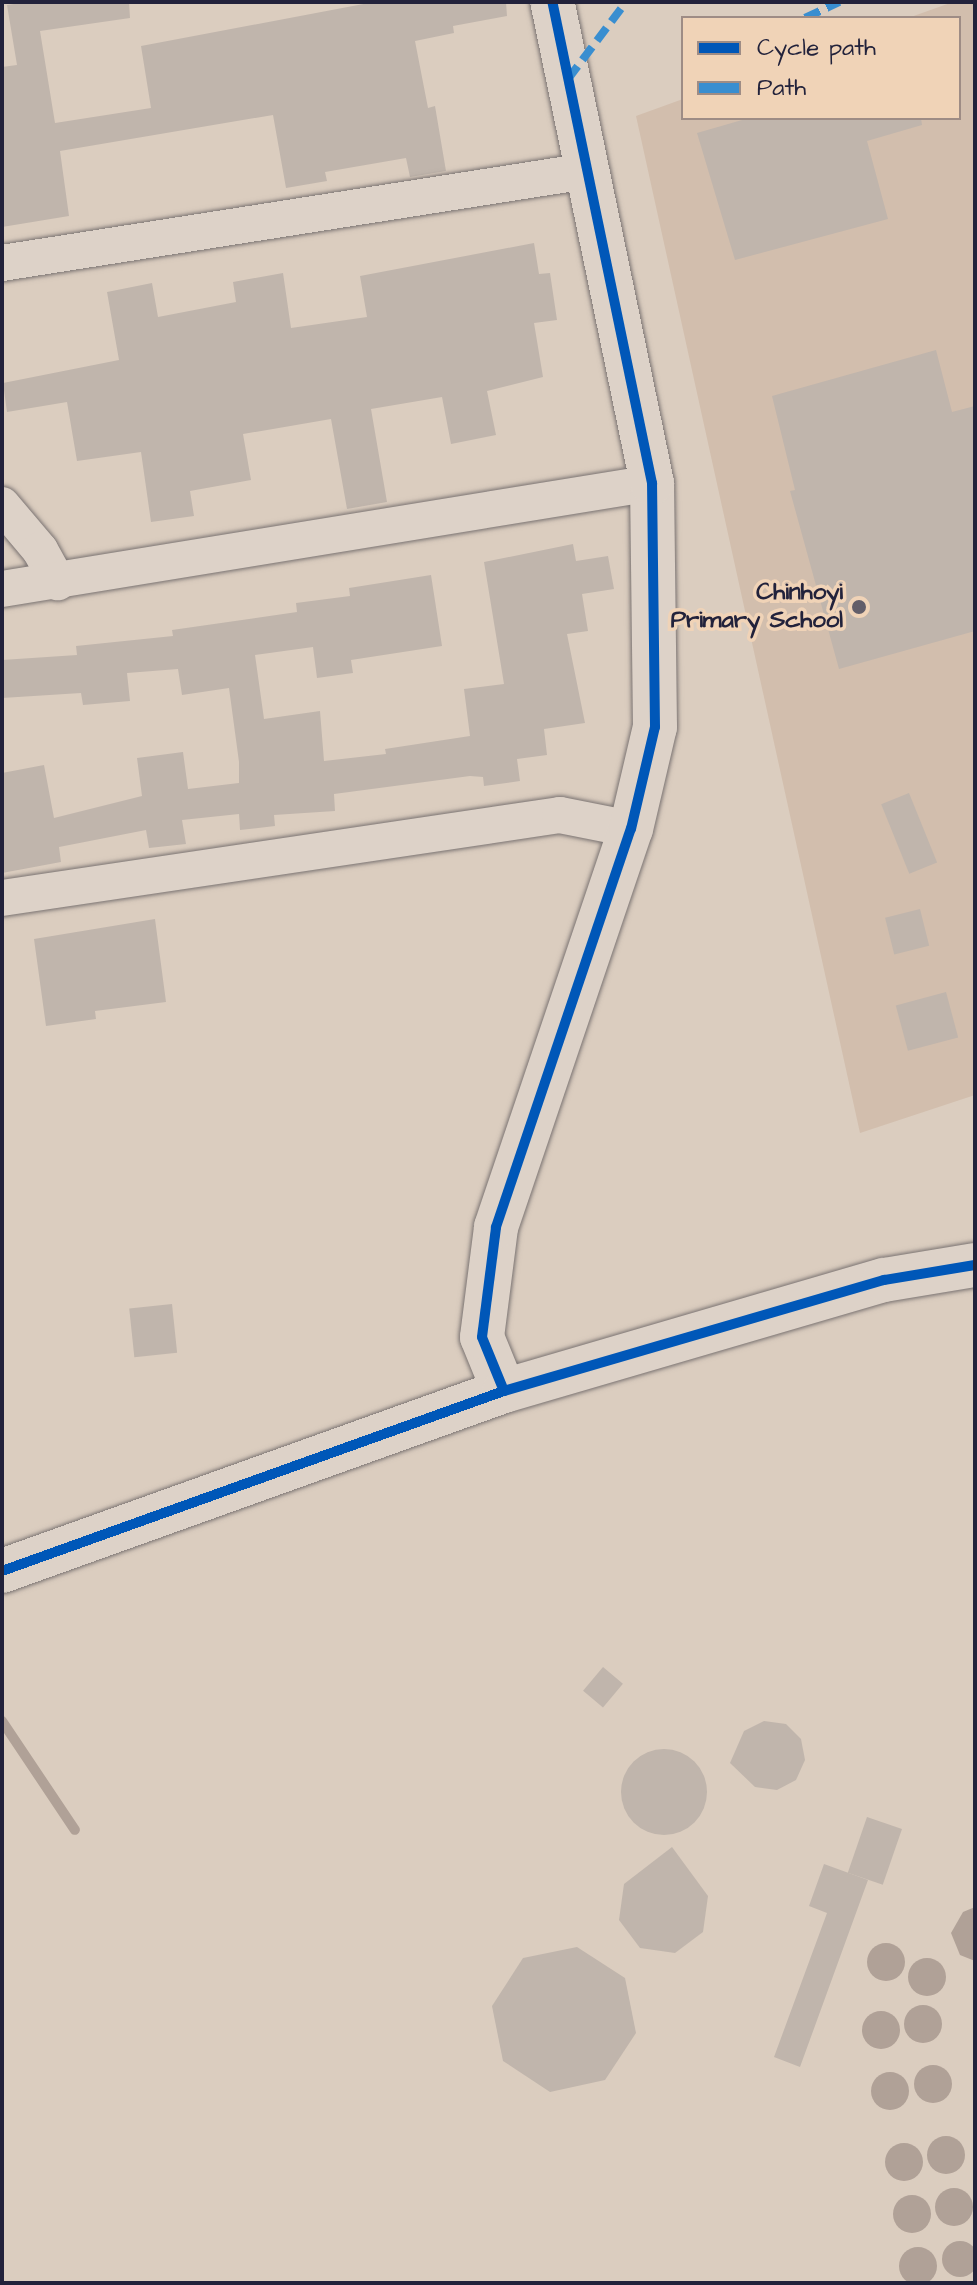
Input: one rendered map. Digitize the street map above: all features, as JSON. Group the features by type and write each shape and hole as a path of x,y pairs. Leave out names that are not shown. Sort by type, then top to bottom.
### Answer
{"street":[{"path":"504,1391 482,1337 496,1227 631,829 655,727 652,483 552,2"},
{"path":"2,263 587,171"},
{"path":"2,589 652,483"},
{"path":"2,505 40,550 58,582"},
{"path":"2,898 560,815 631,829"},
{"path":"2,1571 504,1391 884,1280 975,1265"}],"shaded area":[{"name":"Chinhoyi Primary School","path":"953,2 975,2 975,1095 860,1133 636,116 681,100 681,120 961,120 961,16 914,16"},
{"path":"975,1907 975,1961 960,1955 951,1933 963,1912"},
{"path":"886,1943 899,1949 905,1962 899,1975 886,1981 873,1975 867,1962 873,1949"},
{"path":"927,1958 940,1964 946,1977 940,1990 927,1996 914,1990 908,1977 914,1964"},
{"path":"923,2005 936,2011 942,2024 936,2037 923,2043 910,2037 904,2024 910,2011"},
{"path":"881,2011 894,2017 900,2030 894,2043 881,2049 868,2043 862,2030 868,2017"},
{"path":"933,2065 946,2071 952,2084 946,2097 933,2103 920,2097 914,2084 920,2071"},
{"path":"890,2072 903,2078 909,2091 903,2104 890,2110 877,2104 871,2091 877,2078"},
{"path":"946,2136 959,2142 965,2155 959,2168 946,2174 933,2168 927,2155 933,2142"},
{"path":"904,2143 917,2149 923,2162 917,2175 904,2181 891,2175 885,2162 891,2149"},
{"path":"954,2188 967,2194 973,2207 967,2220 954,2226 941,2220 935,2207 941,2194"},
{"path":"912,2195 925,2201 931,2214 925,2227 912,2233 899,2227 893,2214 899,2201"},
{"path":"960,2241 973,2246 978,2259 973,2272 960,2277 947,2272 942,2259 947,2246"},
{"path":"918,2247 931,2253 937,2266 931,2279 918,2285 905,2279 899,2266 905,2253"}],"building":[{"path":"27,2 129,2 130,18 40,31 55,123 151,108 141,46 374,2 506,2 507,16 453,26 454,33 415,41 428,108 435,106 446,171 410,177 406,158 325,172 327,181 286,188 273,115 60,151 69,216 2,227 2,67 17,65 7,5"},
{"path":"742,120 921,120 922,125 867,141 888,219 735,260 697,133"},
{"path":"534,243 539,274 550,273 557,320 534,323 543,377 487,391 496,435 451,444 442,397 371,409 387,502 347,509 331,419 243,434 251,480 190,491 194,516 151,522 141,452 77,461 67,402 7,412 3,383 119,360 107,292 152,283 158,317 236,302 233,282 283,273 291,328 367,317 360,276"},
{"path":"936,350 952,412 975,406 975,631 839,669 790,491 795,490 772,396"},
{"path":"573,544 576,561 608,556 614,589 582,594 588,631 567,634 585,723 544,729 547,755 517,759 520,781 484,786 483,777 470,776 334,794 335,811 274,815 275,826 240,830 239,814 182,820 186,844 149,848 146,830 59,847 61,862 2,873 2,773 44,765 54,818 142,796 137,758 183,752 188,789 239,783 239,762 229,688 182,695 178,669 127,673 130,701 83,705 81,693 2,698 2,660 77,655 76,646 173,636 172,630 297,612 296,603 350,596 349,588 431,575 442,646 351,660 353,673 317,678 313,647 255,655 264,719 320,711 324,761 386,754 385,749 470,736 464,689 504,684 484,562"},
{"path":"909,793 937,863 909,874 881,804"},
{"path":"920,909 929,946 894,955 885,918"},
{"path":"155,919 166,1002 95,1011 96,1019 46,1026 34,939"},
{"path":"946,992 958,1037 908,1051 896,1005"},
{"path":"172,1304 177,1353 134,1357 129,1308"},
{"path":"603,1667 623,1684 603,1707 583,1691"},
{"path":"764,1721 786,1724 801,1739 805,1760 796,1780 777,1790 755,1787 730,1763 744,1731"},
{"path":"664,1749 681,1752 700,1768 707,1792 704,1809 688,1828 664,1835 647,1832 628,1816 621,1792 624,1775 640,1756"},
{"path":"867,1817 902,1829 883,1885 848,1873"},
{"path":"672,1847 708,1896 703,1932 675,1953 640,1948 619,1920 624,1884"},
{"path":"824,1864 868,1880 800,2067 774,2057 827,1913 809,1906"},
{"path":"577,1947 625,1978 636,2033 605,2080 550,2092 503,2061 492,2006 523,1958"}],"waterway":[{"path":"2,1721 75,1830"}],"marked path":[{"path":"568,79 626,2"},
{"path":"809,16 840,2"}],"cycle path":[{"path":"504,1391 482,1337 496,1227 631,829 655,727 652,483 552,2"},
{"path":"2,1571 504,1391 884,1280 975,1265"}],"place":[{"name":"Chinhoyi Primary School","path":"859,607"}]}
